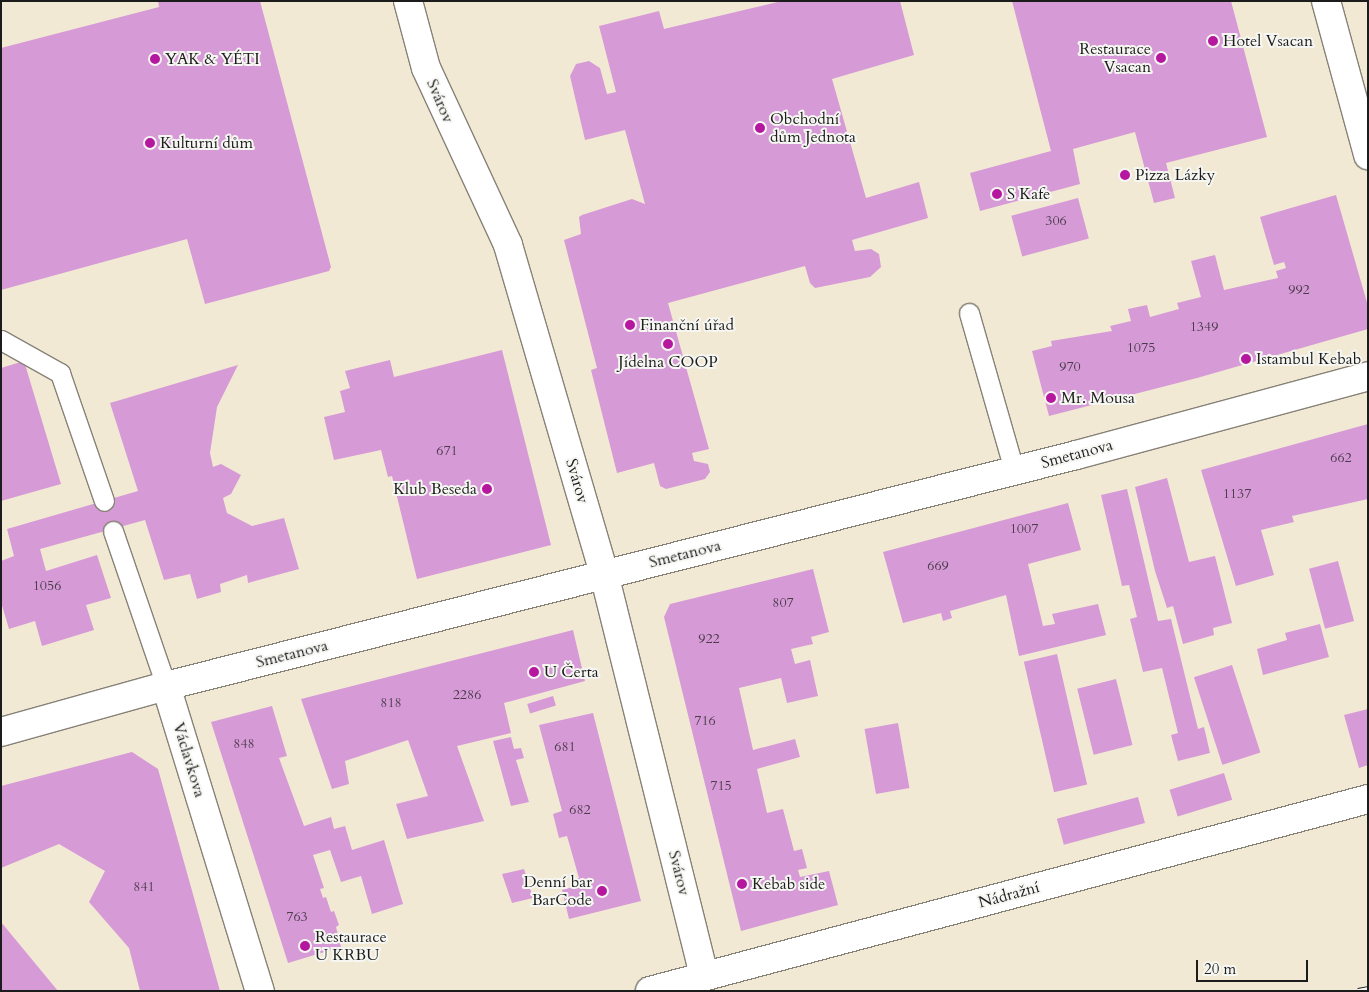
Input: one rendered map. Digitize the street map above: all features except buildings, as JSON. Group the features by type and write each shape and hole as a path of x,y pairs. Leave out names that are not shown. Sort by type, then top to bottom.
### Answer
{"street":[{"name":"Svárov","path":"408,1 426,68 508,245 604,574 704,976"},
{"path":"1326,1 1368,155"},
{"name":"Smetanova","path":"1,732 166,686 1014,470 1368,376"},
{"name":"Václavkova","path":"166,686 260,991"},
{"name":"Nádražní","path":"650,991 1368,799"}],"lane":[{"path":"969,313 1014,470"},
{"path":"1,340 60,373 104,501"},
{"name":"Václavkova","path":"114,531 166,686"}],"railway":[{"path":"1358,991 1368,989"}],"place":[{"name":"Hotel Vsacan","path":"1213,41"},
{"name":"Restaurace Vsacan","path":"1161,58"},
{"name":"YAK & YÉTI","path":"155,59"},
{"name":"Obchodní dům Jednota","path":"760,128"},
{"name":"Kulturní dům","path":"150,143"},
{"name":"Pizza Lázky","path":"1125,175"},
{"name":"S Kafe","path":"997,194"},
{"name":"Finanční úřad","path":"630,325"},
{"name":"Jídelna COOP","path":"668,344"},
{"name":"Istambul Kebab","path":"1246,359"},
{"name":"Mr. Mousa","path":"1051,398"},
{"name":"Klub Beseda","path":"487,489"},
{"name":"U Čerta","path":"534,672"},
{"name":"Kebab side","path":"742,884"},
{"name":"Denní bar BarCode","path":"602,891"},
{"name":"Restaurace U KRBU","path":"305,946"}]}
